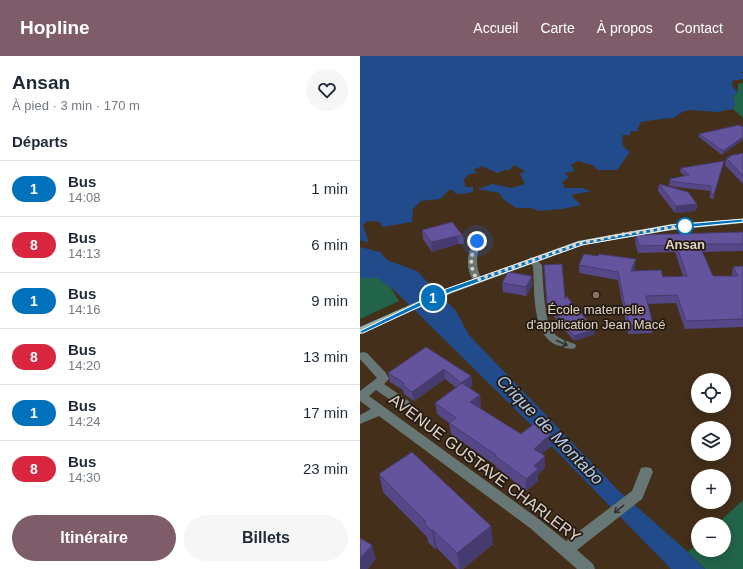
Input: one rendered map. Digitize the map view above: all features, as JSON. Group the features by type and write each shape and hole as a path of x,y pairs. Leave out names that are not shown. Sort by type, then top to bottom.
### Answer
{"main road":[{"path":"360,331 449,291 581,243 625,234 672,227 743,221"}],"street":[{"path":"477,241 471,260 472,271 477,280"},
{"path":"532,260 537,265 541,316 548,334 560,343 571,346"},
{"path":"361,396 383,379 382,376 363,356"},
{"path":"376,385 406,405"},
{"name":"AVENUE GUSTAVE CHARLERY","path":"361,396 535,524 588,569"},
{"path":"360,420 380,410"},
{"path":"566,550 637,495 646,472"}],"green space":[{"path":"743,83 743,118 733,109 735,104 733,98 738,91 738,84"},
{"path":"360,265 385,279 399,301 360,319"},
{"path":"743,500 743,569 705,569 693,557 731,557 731,517 725,517"}],"water":[{"path":"360,56 743,56 743,72 741,72 743,74 743,79 732,81 733,88 738,91 733,98 735,104 733,109 717,112 691,110 682,112 674,118 641,122 638,131 631,131 630,135 622,135 623,146 630,152 617,170 598,170 592,165 578,161 571,165 575,171 564,173 569,177 562,182 565,188 581,188 592,191 571,195 581,205 562,209 540,211 530,208 516,208 504,200 499,193 478,189 492,184 512,188 525,184 520,174 525,171 514,165 510,170 497,173 482,166 473,170 478,173 469,174 464,179 465,187 473,187 473,191 469,193 456,194 453,190 449,190 440,199 421,201 413,209 412,222 383,227 380,222 368,221 363,225 369,243 360,240"},
{"name":"Crique de Montabo","path":"360,247 380,252 387,260 417,271 456,311 469,335 620,492 705,569 671,569 533,427 395,291 378,278 360,278"}],"building":[{"path":"739,125 743,127 743,137 723,151 699,134"},
{"path":"743,153 743,176 726,158"},
{"path":"724,161 714,194 711,194 711,186 670,181 670,179 689,175 681,168"},
{"path":"659,184 688,192 697,204 676,206"},
{"path":"452,222 463,236 431,242 422,230"},
{"path":"743,232 743,244 699,244 713,276 738,276 733,267 743,266 743,319 686,321 677,295 646,296 653,325 629,326 618,272 579,265 584,254 598,256 599,254 636,259 631,271 661,270 663,277 687,276 676,245 639,246 636,235"},
{"path":"562,264 565,299 566,296 595,329 574,336 547,303 544,265"},
{"path":"508,272 532,276 526,287 502,283"},
{"path":"426,347 471,376 461,383 444,369 412,392 402,385 404,383 388,373"},
{"path":"462,383 480,395 470,402 521,434 535,423 551,434 534,449 545,456 534,466 538,469 526,479 495,456 496,455 449,423 456,418 435,403"},
{"path":"412,452 491,526 457,553 424,523 426,522 379,474"},
{"path":"360,538 372,545 360,559"}],"bus line":[{"name":"1","path":"360,331 449,291 552,252 581,243 625,234 672,227 724,221 743,221"}],"place":[{"name":"Ansan","path":"685,226"},
{"name":"École maternelle d'application Jean Macé","path":"596,295"}],"route":[{"path":"477,241 471,260 472,271 477,280 552,252 581,243 625,234 685,226"}]}
